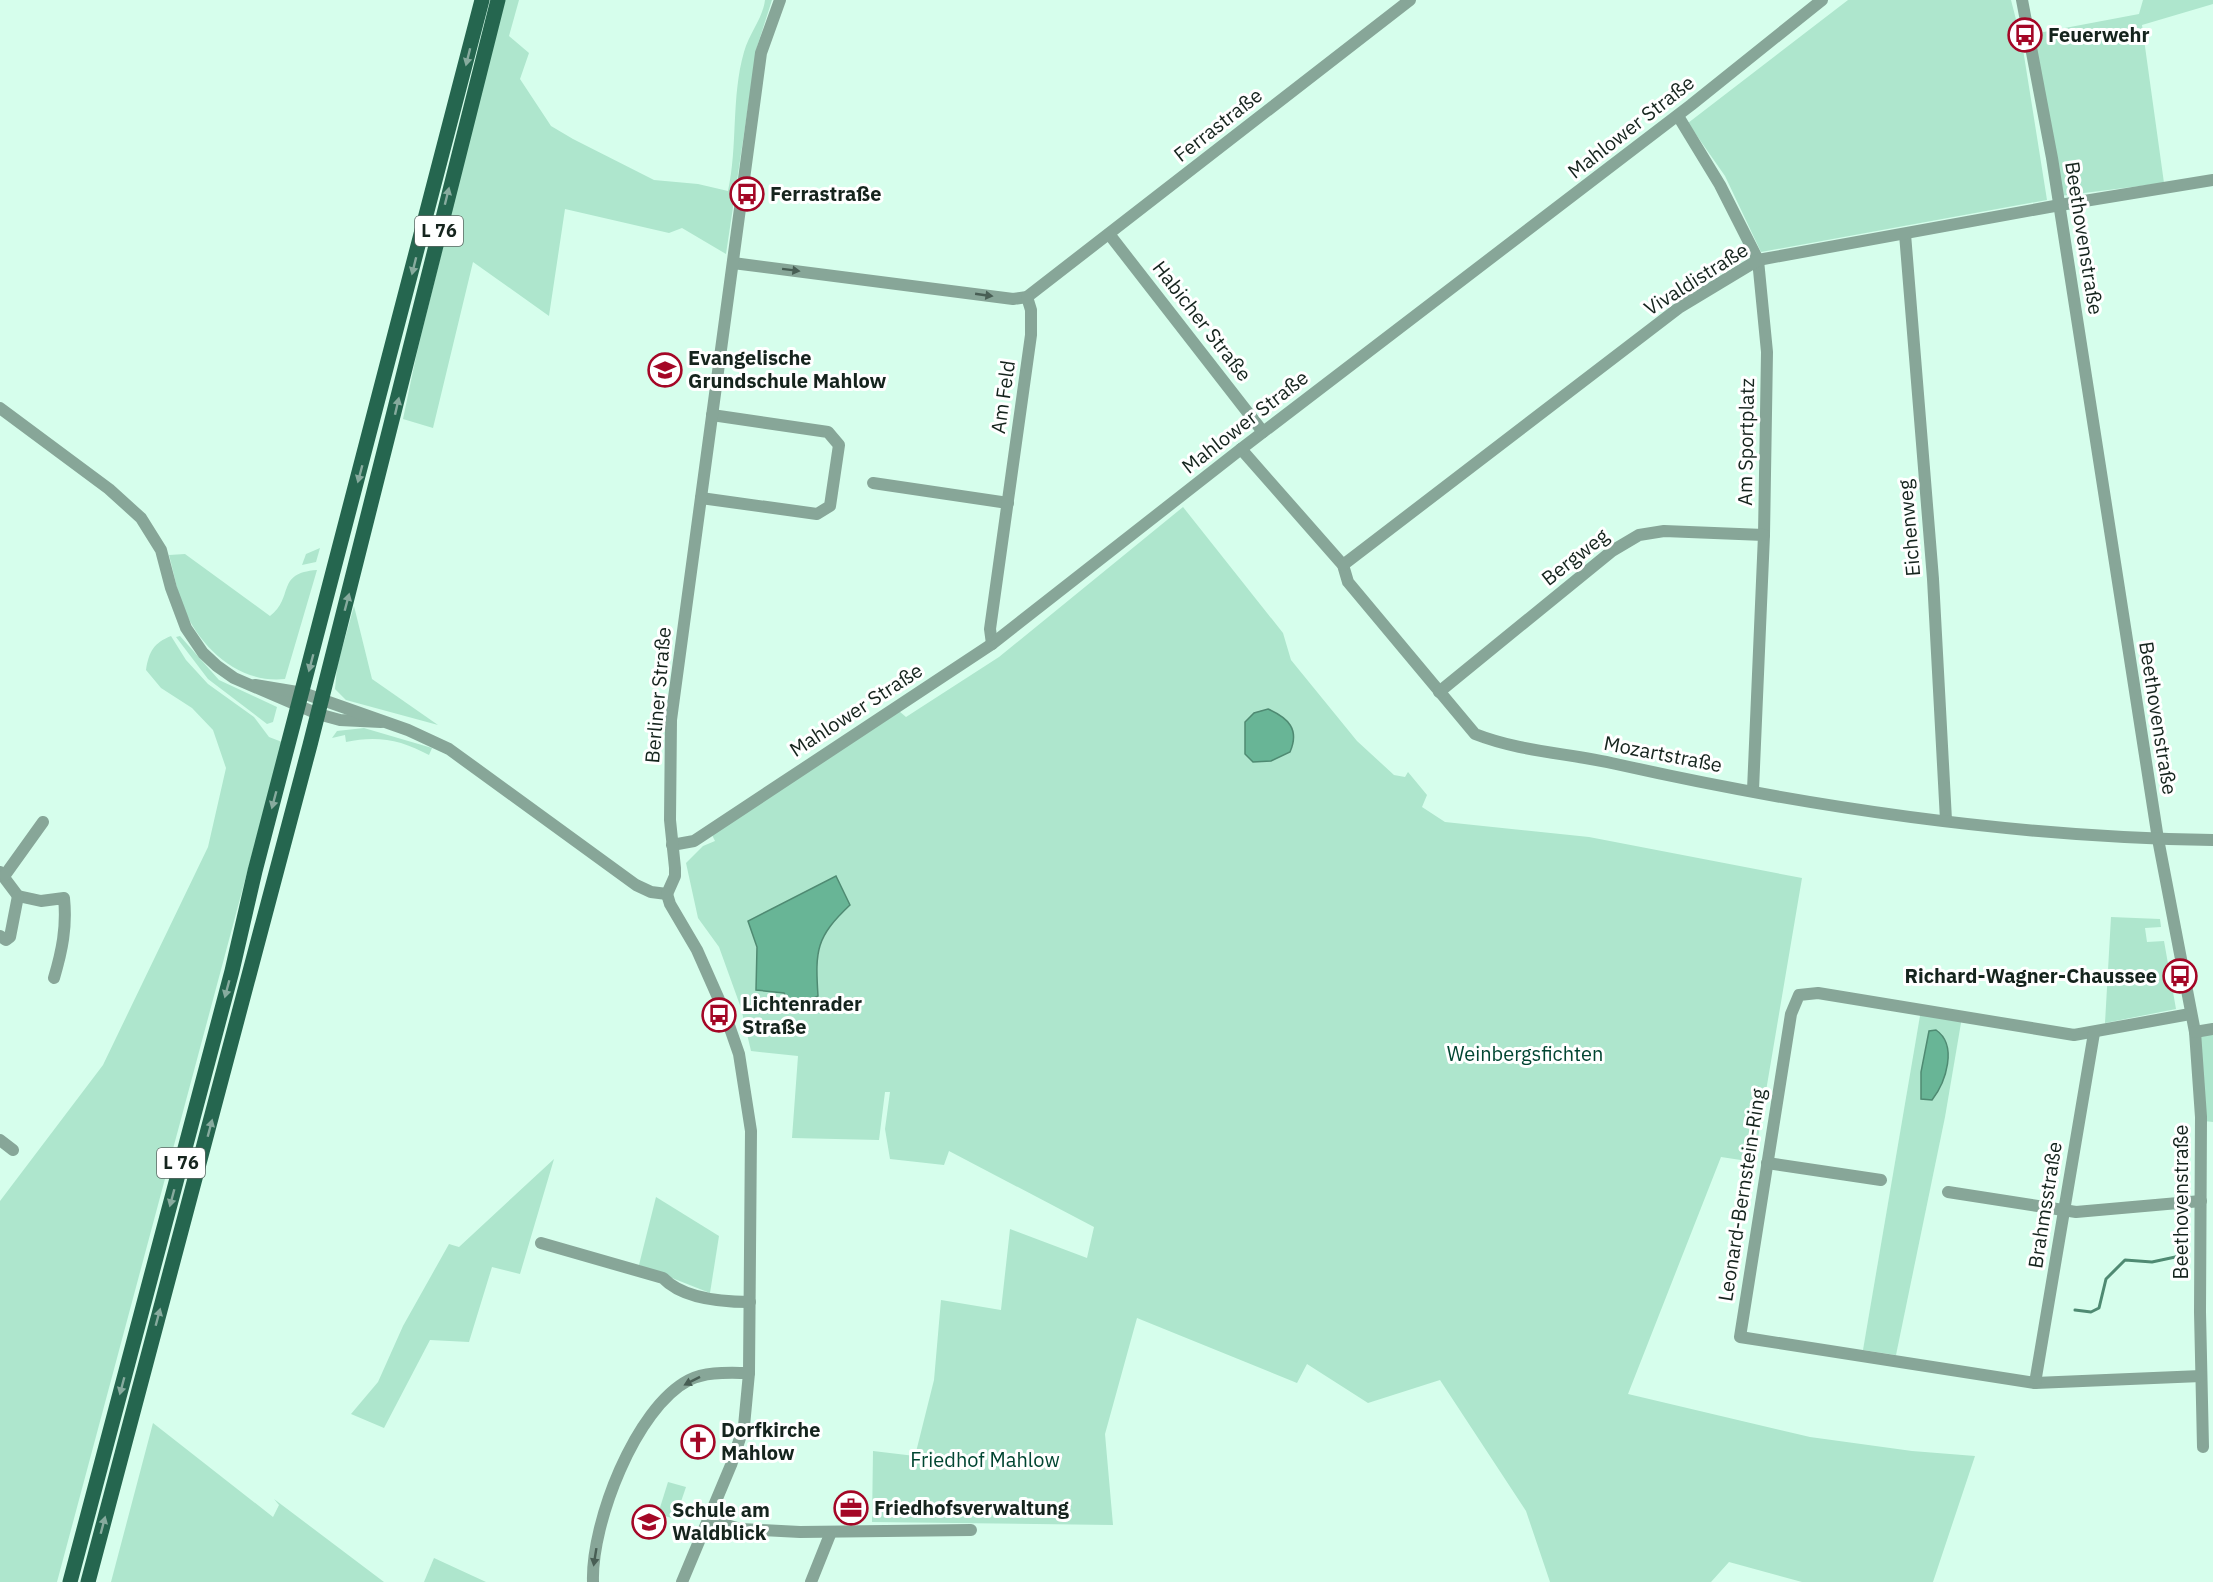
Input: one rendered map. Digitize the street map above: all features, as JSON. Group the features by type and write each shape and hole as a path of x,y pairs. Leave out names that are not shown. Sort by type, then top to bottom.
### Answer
{"main road":[{"name":"L 76","path":"70,1582 229,982 255,871 482,0"},
{"name":"L 76","path":"88,1582 320,707 498,0"}],"street":[{"name":"Berliner Straße","path":"667,894 675,876 672,845 671,720 761,53 780,0"},
{"name":"Ferrastraße","path":"733,263 1013,299 1027,297 1410,0"},
{"name":"Mahlower Straße","path":"672,845 694,841 992,644 1263,432 1678,116 1822,0"},
{"name":"Beethovenstraße","path":"2022,0 2060,204 2158,839 2195,1032 2201,1117 2201,1376 2204,1447"},
{"name":"Am Sportplatz","path":"1678,116 1720,185 1758,260 1767,352 1764,536 1753,790"},
{"name":"Vivaldistraße","path":"1343,566 1680,307 1758,260 2060,204 2213,180"},
{"name":"Habicher Straße","path":"1109,234 1263,432"},
{"name":"Eichenweg","path":"1905,234 1933,579 1946,820"},
{"name":"Am Feld","path":"992,644 990,629 1031,335 1031,310 1027,297"},
{"path":"0,408 108,489 141,518 161,550 180,616 194,640 225,673 251,685 279,687 301,700 320,707 408,730 448,749 636,885 651,892 667,894 670,904 697,950 724,1011 739,1054 751,1131 750,1302 744,1426 738,1447 682,1582"},
{"path":"701,498 817,514 830,506 839,445 828,432 712,415"},
{"name":"Mozartstraße","path":"1241,449 1343,566 1348,582 1475,734 1500,744 1610,763 1704,784 1753,790 1818,805 2061,835 2213,840"},
{"path":"873,483 1008,503"},
{"name":"Bergweg","path":"1439,692 1612,551 1639,535 1664,531 1764,536"},
{"path":"43,822 2,874 18,896 41,901 64,898 66,920 62,953 54,978"},
{"path":"0,936 6,940 10,937 18,896"},
{"name":"Leonard-Bernstein-Ring","path":"2190,1014 2074,1035 1818,993 1798,995 1791,1014 1740,1337 2036,1383 2201,1376"},
{"path":"2195,1032 2213,1029"},
{"name":"Brahmsstraße","path":"2036,1383 2094,1033"},
{"path":"0,1140 13,1150"},
{"path":"1767,1163 1881,1180"},
{"path":"1948,1192 2063,1211 2200,1201"},
{"path":"541,1243 663,1278 671,1287 721,1302 750,1302"},
{"path":"593,1582 595,1553 601,1525 626,1456 647,1418 688,1381 704,1375 748,1373"},
{"path":"708,1520 741,1529 831,1532 971,1530"},
{"path":"811,1582 831,1532"}],"green space":[{"path":"504,0 519,0 509,36 529,53 520,79 551,126 654,180 698,184 728,191 740,69 746,45 762,13 765,0 772,0 757,47 726,254 682,228 669,233 565,209 549,316 473,262 433,428 403,419 417,352"},
{"path":"1848,0 2011,0 2022,43 2047,200 1761,252 1725,176 1688,123"},
{"path":"2143,0 2213,0 2213,4 2142,25 2164,183 2060,196 2033,34 2139,14"},
{"path":"1183,507 1283,633 1291,660 1357,741 1394,775 1405,777 1408,772 1427,795 1422,807 1445,822 1589,837 1802,878 1754,1162 1721,1157 1628,1394 1810,1437 1912,1451 1975,1456 1933,1582 1802,1582 1729,1562 1711,1582 1550,1582 1526,1511 1440,1380 1368,1403 1307,1364 1297,1383 1137,1318 1105,1434 1113,1525 872,1522 873,1451 915,1456 934,1380 941,1300 1001,1310 1010,1229 1087,1258 1094,1227 949,1151 944,1165 890,1159 885,1129 890,1092 885,1092 879,1140 792,1138 798,1056 751,1051 741,1008 719,947 698,918 686,863 703,846 715,841 711,833 899,711 906,717 999,657","holes":["850,905 830,926 820,945 817,967 818,996 756,990 757,947"]},
{"path":"320,548 316,562 302,565 306,554"},
{"path":"185,554 270,616 282,601 290,581 295,576 317,570 285,679 268,679 238,670 224,661 201,638 184,609 169,555"},
{"path":"354,606 372,679 438,725 346,700 335,689 337,667"},
{"path":"171,636 186,660 208,684 254,717 269,737 282,742 57,1582 0,1582 0,1201 103,1065 208,847 226,768 213,730 192,708 161,688 146,670 153,648"},
{"path":"180,636 219,680 277,707 273,722 267,724 208,679 176,637"},
{"path":"364,728 432,748 429,755 389,740 368,739 346,742 345,735 332,738 337,731"},
{"path":"2111,917 2160,919 2161,927 2145,928 2147,942 2164,941 2176,1009 2105,1023"},
{"path":"1921,1010 1962,1017 1945,1117 1896,1355 1863,1350"},
{"path":"2213,1031 2213,1122 2204,1121 2200,1033"},
{"path":"554,1159 520,1274 492,1267 469,1342 430,1340 384,1428 351,1414 378,1382 403,1326 449,1244 459,1247"},
{"path":"656,1197 719,1236 710,1293 639,1265"},
{"path":"153,1423 273,1517 279,1505 274,1499 384,1582 111,1582"},
{"path":"668,1482 686,1487 675,1519 658,1514"},
{"path":"434,1558 486,1582 424,1582"}],"shaded area":[{"path":"1268,709 1281,716 1290,725 1294,737 1293,744 1290,752 1271,761 1253,762 1245,754 1245,722 1254,713"},
{"path":"836,876 850,905 830,926 820,945 817,967 818,996 792,1009 784,993 756,990 757,947 748,921"},
{"path":"1936,1030 1947,1045 1948,1064 1942,1084 1932,1100 1921,1099 1921,1072 1929,1031"}],"waterway":[{"path":"2075,1310 2091,1312 2099,1308 2106,1279 2125,1260 2152,1262 2180,1256"}],"place":[{"name":"Feuerwehr","path":"2025,35"},
{"name":"Ferrastraße","path":"747,194"},
{"name":"Evangelische Grundschule Mahlow","path":"665,370"},
{"name":"Richard-Wagner-Chaussee","path":"2180,976"},
{"name":"Lichtenrader Straße","path":"719,1015"},
{"name":"Dorfkirche Mahlow","path":"698,1442"},
{"name":"Friedhofsverwaltung","path":"851,1508"},
{"name":"Schule am Waldblick","path":"649,1522"}],"park label":[{"name":"Weinbergsfichten","path":"1525,1054"},
{"name":"Friedhof Mahlow","path":"985,1460"}]}
